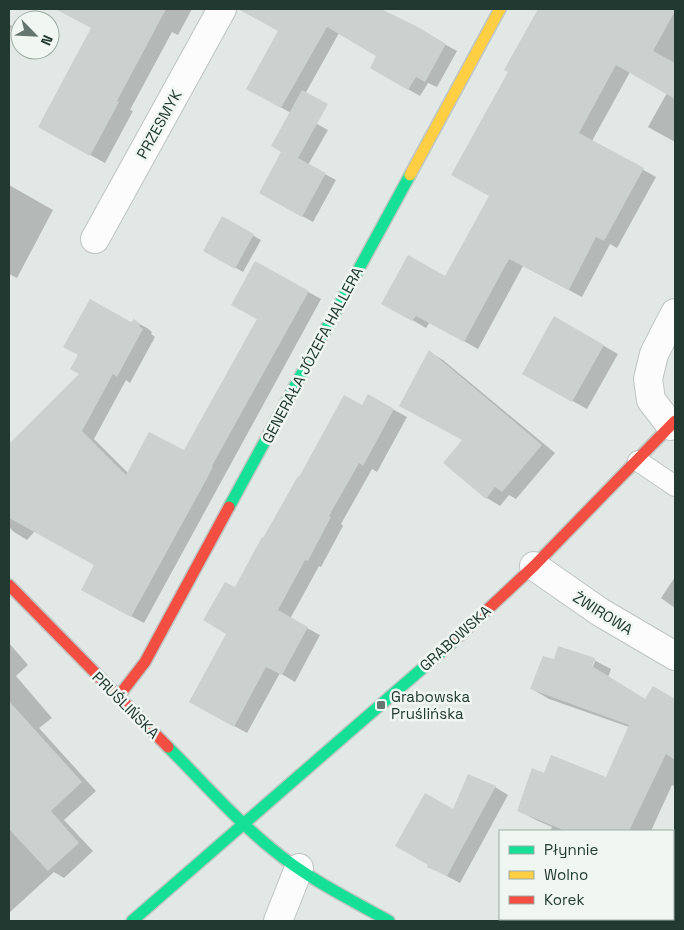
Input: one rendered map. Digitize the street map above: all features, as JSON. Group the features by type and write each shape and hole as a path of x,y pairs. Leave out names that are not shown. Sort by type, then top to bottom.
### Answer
{"street":[{"name":"PRZESMYK","path":"95,239 222,9"},
{"name":"GENERAŁA JÓZEFA HALLERA","path":"118,697 145,662 500,9"},
{"path":"673,424 650,400 648,380 654,354 675,313"},
{"name":"GRABOWSKA","path":"132,921 447,647 534,566 673,424"},
{"name":"ŻWIROWA","path":"534,566 600,612 675,656"},
{"name":"PRUŚLIŃSKA","path":"9,585 118,697 244,823 273,849 298,868 389,921"},
{"path":"278,921 298,868"}],"lane":[{"path":"638,460 675,486"}],"building":[{"path":"55,9 166,9 90,156 38,127 91,28"},
{"path":"238,9 381,9 418,27 446,44 425,82 416,77 408,90 370,68 376,56 327,27 281,108 246,89 278,31"},
{"path":"538,9 675,9 653,51 675,63 675,99 616,65 579,133 644,168 604,241 596,237 569,290 509,259 464,342 416,316 412,321 381,304 408,255 445,276 489,196 451,175 508,72 504,70"},
{"path":"302,90 328,104 298,158 326,173 302,217 259,193 281,152 271,146"},
{"path":"222,216 254,234 235,269 203,251"},
{"path":"255,261 309,291 131,617 81,590 94,565 9,518 9,444 79,374 70,369 78,355 63,347 90,299 131,322 134,319 143,329 117,377 113,374 82,431 126,475 149,432 184,450 257,319 231,305"},
{"path":"554,316 604,345 572,402 522,374"},
{"path":"429,350 542,445 502,492 495,487 486,499 443,463 462,440 399,406"},
{"path":"368,394 394,409 363,466 359,463 329,516 331,517 308,561 305,560 278,610 308,627 282,675 266,667 234,727 189,702 226,634 203,620 225,582 235,587 344,395 362,405"},
{"path":"558,646 595,658 592,666 645,699 653,686 675,699 675,760 666,754 629,830 564,830 517,811 532,768 544,773 551,755 606,777 629,725 530,689 543,656 554,659"},
{"path":"9,701 82,782 51,811 79,843 48,871 9,829"},
{"path":"468,774 496,786 447,876 427,867 428,865 395,846 425,793 453,809"}],"traffic: fast":[{"path":"229,507 410,175"},
{"path":"132,921 455,640"},
{"path":"168,747 231,812 285,860 314,879 389,921"}],"traffic: slow":[{"path":"410,175 500,9"}],"traffic: jam":[{"path":"455,640 534,566 675,421"},
{"path":"118,697 145,662 229,507"},
{"path":"9,585 168,747"}],"place":[{"name":"Grabowska Pruślińska","path":"381,705"}]}
